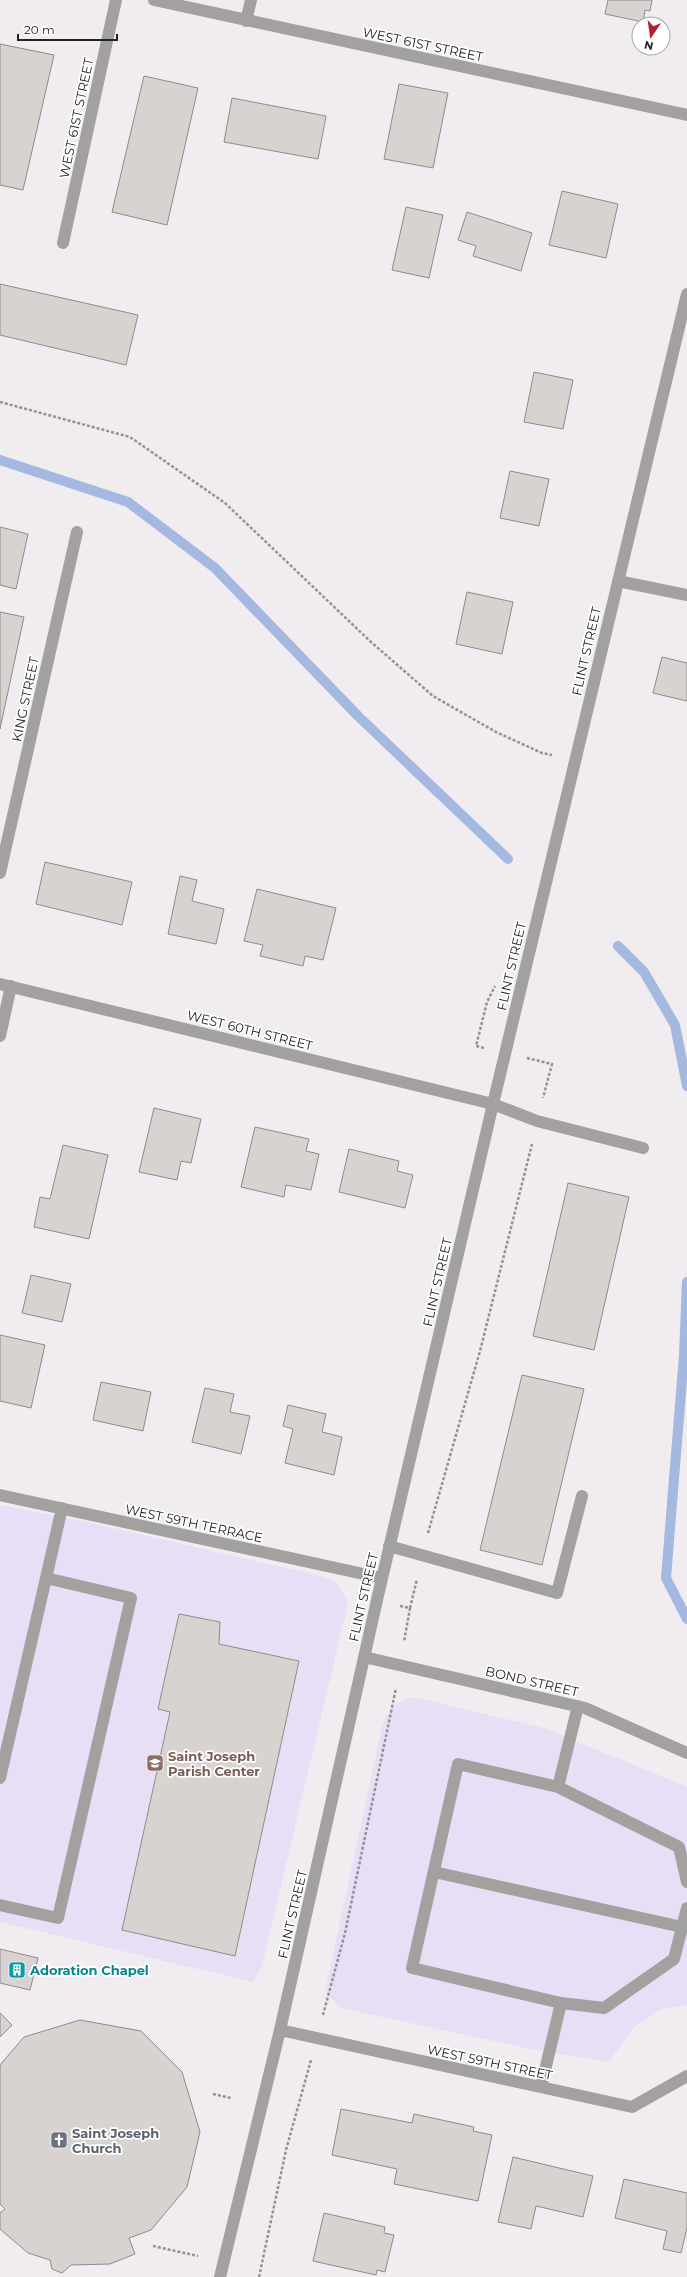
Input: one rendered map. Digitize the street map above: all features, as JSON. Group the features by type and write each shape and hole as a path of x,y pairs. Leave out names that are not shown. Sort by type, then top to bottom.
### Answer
{"street":[{"name":"WEST 61ST STREET","path":"63,243 116,0"},
{"name":"WEST 61ST STREET","path":"154,0 687,115"},
{"path":"246,21 251,0"},
{"name":"FLINT STREET","path":"220,2277 280,2030 389,1546 493,1104 687,294"},
{"name":"KING STREET","path":"0,873 76,532"},
{"path":"618,581 687,595"},
{"path":"0,1036 6,985"},
{"name":"WEST 60TH STREET","path":"6,985 493,1104 537,1121 643,1148"},
{"name":"WEST 59TH TERRACE","path":"0,1495 382,1578"},
{"path":"389,1546 557,1593 582,1496"},
{"path":"0,1778 62,1508"},
{"path":"0,1905 58,1918 131,1598 46,1578"},
{"name":"BOND STREET","path":"364,1656 578,1706 687,1754"},
{"path":"558,1788 578,1706"},
{"path":"687,1882 679,1847 558,1788 458,1764 412,1968 561,2003 604,2008 674,1959 687,1908"},
{"path":"434,1872 682,1927"},
{"path":"541,2087 561,2003"},
{"name":"WEST 59TH STREET","path":"280,2030 632,2107 687,2076"}],"path":[{"path":"0,402 130,436 225,503 371,642 434,696 496,732 542,753 575,759"},
{"path":"404,1638 422,1555 480,1351 552,1064"},
{"path":"394,1604 410,1608"},
{"path":"259,2277 286,2150 345,1933 394,1699"},
{"path":"213,2094 231,2098"},
{"path":"153,2246 198,2256"}],"shaded area":[{"name":"Saint Joseph Parish Center","path":"0,1505 96,1524 321,1576 338,1583 348,1603 262,1966 253,1982 0,1922"},
{"path":"408,1698 419,1698 547,1729 687,1787 687,2005 662,2009 634,2027 609,2062 526,2048 341,2008 325,1992 383,1722 393,1706"}],"building":[{"path":"608,0 652,0 650,11 645,10 644,16 631,16 631,19 605,14"},
{"path":"0,44 54,55 23,190 0,185"},
{"path":"144,76 198,88 167,225 112,212"},
{"path":"399,84 448,93 433,168 384,159"},
{"path":"232,98 326,116 318,159 224,142"},
{"path":"562,191 618,204 606,258 549,245"},
{"path":"406,207 443,215 429,278 392,270"},
{"path":"467,212 532,233 521,271 473,256 476,246 458,240"},
{"path":"0,284 138,315 126,365 0,335"},
{"path":"534,372 573,380 563,429 524,422"},
{"path":"510,471 549,479 539,526 500,518"},
{"path":"0,527 28,534 16,589 0,585"},
{"path":"467,592 513,602 502,654 456,644"},
{"path":"0,612 24,617 0,729"},
{"path":"662,657 687,663 687,701 653,693"},
{"path":"45,862 132,882 122,925 36,904"},
{"path":"180,876 197,880 192,901 224,909 216,944 168,934"},
{"path":"257,889 336,908 323,960 305,956 303,966 260,956 263,945 244,941"},
{"path":"154,1108 201,1119 191,1163 181,1161 177,1180 139,1172"},
{"path":"255,1127 309,1139 306,1151 319,1154 311,1190 286,1185 284,1197 241,1187"},
{"path":"63,1145 108,1155 89,1239 34,1227 40,1197 50,1199"},
{"path":"349,1149 399,1161 397,1171 413,1175 405,1208 339,1192"},
{"path":"568,1183 629,1197 594,1350 533,1336"},
{"path":"31,1275 71,1284 62,1322 22,1313"},
{"path":"0,1335 45,1345 31,1408 0,1401"},
{"path":"522,1375 584,1389 542,1565 480,1550"},
{"path":"101,1382 151,1392 143,1431 93,1420"},
{"path":"205,1388 234,1394 230,1412 250,1416 241,1454 192,1442"},
{"path":"288,1405 326,1414 322,1432 342,1437 334,1475 285,1463 293,1429 283,1426"},
{"name":"Saint Joseph Parish Center","path":"179,1614 220,1622 219,1644 299,1661 235,1956 122,1930 170,1712 158,1709"},
{"name":"Adoration Chapel","path":"0,1949 38,1958 30,1990 0,1983"},
{"path":"0,2013 12,2025 0,2037"},
{"path":"80,2020 141,2031 182,2072 200,2132 187,2187 151,2230 129,2238 135,2254 110,2264 71,2265 62,2273 52,2269 50,2260 28,2253 0,2229 0,2213 5,2209 0,2204 0,2065 24,2037"},
{"path":"341,2109 412,2123 414,2114 474,2127 473,2131 492,2135 478,2201 394,2184 397,2169 332,2155"},
{"path":"513,2157 593,2176 583,2217 536,2206 531,2229 498,2222"},
{"path":"624,2179 687,2193 687,2228 681,2253 663,2249 667,2231 615,2218"},
{"path":"324,2213 385,2227 384,2233 394,2235 385,2272 377,2270 376,2275 313,2261"}],"waterway":[{"path":"0,460 128,502 215,568 358,716 508,859"},
{"path":"618,946 644,972 675,1025 687,1086"},
{"path":"687,1282 684,1355 666,1578 687,1619"}],"place":[{"name":"Saint Joseph Parish Center","path":"155,1763"},
{"name":"Adoration Chapel","path":"17,1970"},
{"name":"Saint Joseph Church","path":"59,2140"}]}
